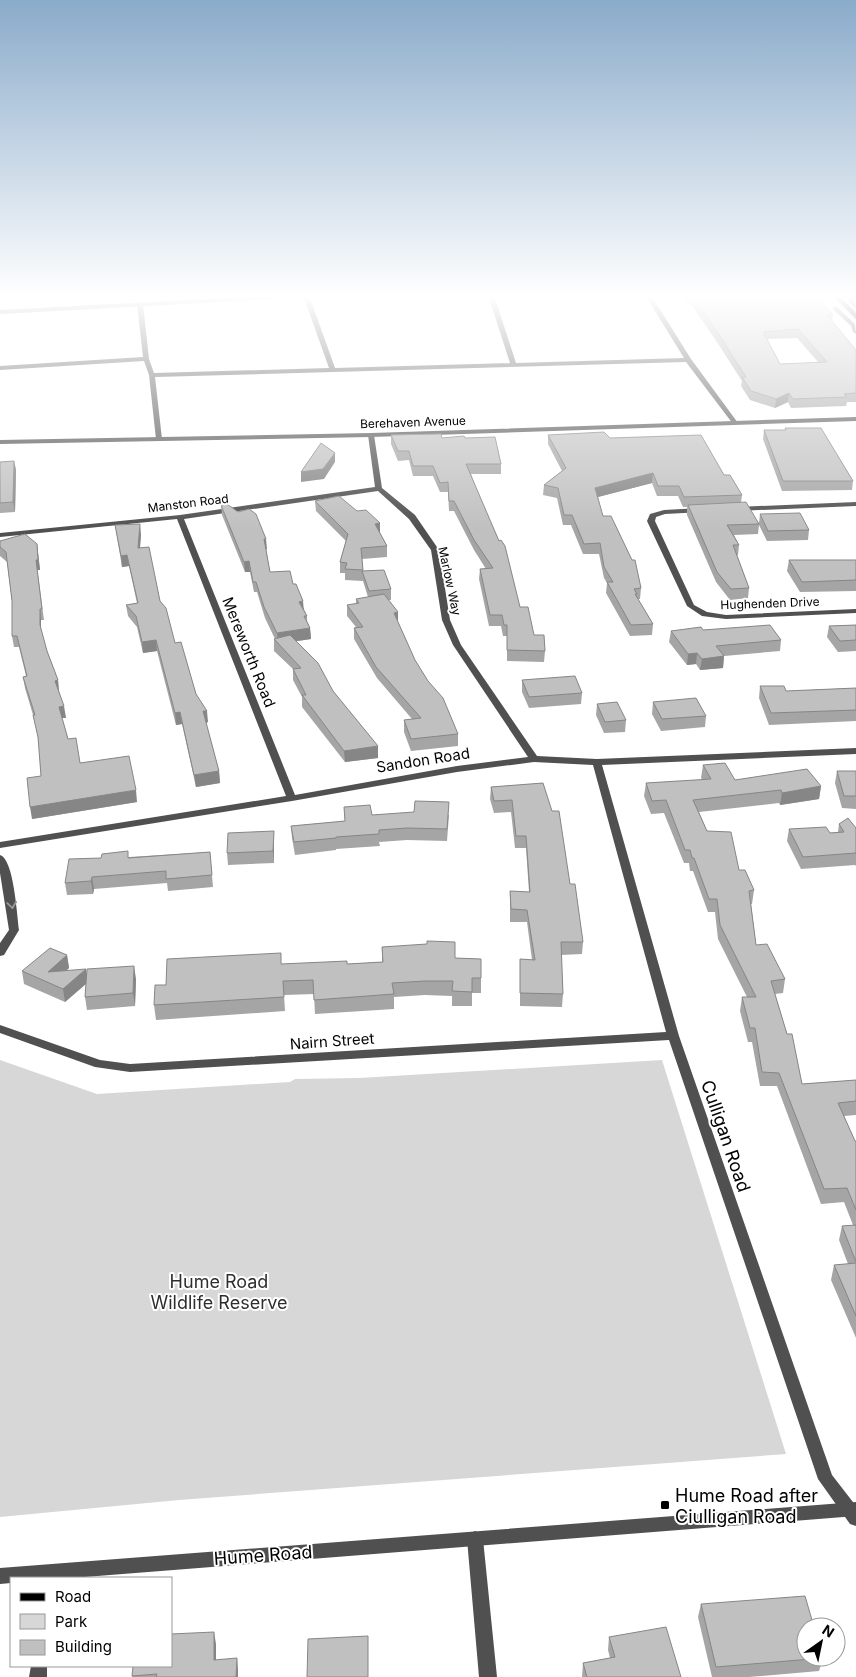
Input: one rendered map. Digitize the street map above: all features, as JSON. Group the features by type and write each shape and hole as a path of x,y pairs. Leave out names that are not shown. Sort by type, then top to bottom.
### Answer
{"street":[{"path":"159,439 152,375 215,373"},
{"path":"698,373 735,423"},
{"name":"Berehaven Avenue","path":"0,442 371,435 856,419"},
{"path":"371,435 379,490"},
{"name":"Manston Road","path":"0,535 180,517 379,490"},
{"name":"Marlow Way","path":"379,490 412,516 434,550 446,620 457,645 534,759"},
{"path":"732,509 856,504"},
{"name":"Hughenden Drive","path":"713,510 664,512 653,516 651,521 691,606 705,614 726,617 856,611"},
{"name":"Mereworth Road","path":"180,517 292,798"},
{"name":"Sandon Road","path":"0,845 292,798 457,769 534,759 597,762 856,751"},
{"name":"Culligan Road","path":"597,762 673,1036 826,1479 854,1513"},
{"path":"0,858 7,878 14,930 0,952"},
{"name":"Nairn Street","path":"0,1028 98,1064 130,1068 673,1036"},
{"name":"Hume Road","path":"0,1576 51,1575 474,1539 854,1513"},
{"path":"474,1539 488,1677"}],"green space":[{"name":"Hume Road Wildlife Reserve","path":"0,1060 97,1094 290,1082 295,1079 359,1078 662,1060 786,1454 179,1500 0,1517"}],"building":[{"path":"744,373 856,373 856,393 844,394 847,397 793,399 789,393 776,399 751,391 742,377 746,377"},
{"path":"785,428 821,428 853,481 783,481 764,430 786,430"},
{"path":"604,432 610,438 701,435 724,475 730,475 742,495 684,497 679,486 658,486 653,473 595,488 603,516 611,516 632,560 635,560 641,588 634,589 637,594 635,594 653,624 631,625 607,582 613,582 604,567 600,543 584,544 572,515 564,515 558,488 544,485 566,468 548,435"},
{"path":"441,434 442,438 464,436 465,438 495,437 501,464 466,464 499,541 501,540 505,546 520,607 528,607 534,635 544,635 545,651 507,650 507,625 504,625 502,615 490,615 480,569 493,568 474,540 454,501 449,501 448,482 440,483 433,466 413,466 409,451 398,451 391,435"},
{"path":"321,443 335,453 323,469 301,472"},
{"path":"14,461 13,502 0,503 0,462"},
{"path":"339,496 357,511 366,510 380,523 375,524 387,546 361,548 363,570 345,569 347,563 340,562 348,534 315,501"},
{"path":"746,502 759,524 727,525 739,545 733,545 749,588 731,589 717,572 688,505"},
{"path":"227,504 238,512 249,509 256,514 266,539 264,539 270,572 290,571 293,584 296,584 303,601 299,602 307,616 304,616 310,628 277,633 264,607 256,582 253,582 249,561 244,562 221,505"},
{"path":"800,513 809,530 768,531 760,514"},
{"path":"140,524 138,548 149,547 160,601 166,608 175,643 181,642 196,694 207,711 203,711 219,771 194,775 180,712 175,713 156,640 142,642 136,616 126,605 138,603 127,555 121,556 115,525"},
{"path":"25,534 37,544 38,560 36,560 42,609 40,609 40,625 58,680 55,681 64,706 59,707 68,739 76,738 80,763 129,756 136,790 30,807 27,778 41,776 38,737 33,715 35,715 23,677 27,676 17,636 12,636 12,601 6,552 0,547 0,541"},
{"path":"789,560 856,560 856,580 802,582"},
{"path":"384,570 391,589 369,591 362,571"},
{"path":"384,594 398,612 394,613 415,660 428,681 443,698 458,734 411,739 404,720 421,718 376,667 354,628 363,627 347,605 359,603 356,599"},
{"path":"770,625 781,640 716,646 724,656 702,659 697,653 688,654 671,631 701,627 703,630"},
{"path":"856,625 856,640 840,641 829,626"},
{"path":"290,635 318,663 333,691 378,746 344,751 302,695 306,695 293,669 301,668 274,639"},
{"path":"575,676 582,693 529,697 522,680"},
{"path":"760,686 784,686 786,691 856,688 856,710 771,713"},
{"path":"696,698 706,716 662,719 653,702"},
{"path":"617,702 626,720 605,722 597,704"},
{"path":"725,763 735,780 807,769 821,786 782,793 781,790 693,800 707,831 731,832 739,870 745,870 754,890 749,891 756,945 767,944 785,979 771,981 787,1034 792,1034 802,1084 856,1080 856,1101 838,1103 856,1141 856,1210 847,1188 824,1189 779,1073 762,1072 755,1028 750,1028 742,997 756,997 720,925 717,899 709,899 694,858 692,858 690,850 685,850 666,800 652,801 646,783 711,779 703,765"},
{"path":"837,771 856,771 856,796 844,796"},
{"path":"543,783 552,811 559,811 570,884 575,884 583,942 561,942 563,994 520,993 520,959 535,960 527,910 511,909 510,891 530,892 526,836 516,836 512,800 494,801 491,787"},
{"path":"415,801 449,802 447,829 407,828 379,830 379,834 294,842 291,826 345,821 344,807 370,805 372,815 414,812"},
{"path":"848,818 856,828 856,853 803,857 789,829 826,827 830,833 844,832 839,824"},
{"path":"274,831 273,851 227,853 228,833"},
{"path":"128,851 128,858 210,852 212,875 166,879 166,871 92,877 91,881 65,883 69,859 101,858 102,854"},
{"path":"427,941 455,942 455,958 481,959 481,978 472,978 472,992 452,991 453,981 425,981 392,983 394,994 314,1000 313,980 283,981 284,997 154,1005 155,985 166,985 167,959 281,953 281,964 347,961 347,964 383,962 382,947 427,944"},
{"path":"50,948 67,955 48,972 86,969 63,989 22,971"},
{"path":"134,966 133,993 85,997 87,969"},
{"path":"856,1225 856,1262 842,1226"},
{"path":"856,1263 856,1316 834,1265"},
{"path":"805,1596 811,1617 796,1617 796,1660 716,1667 701,1604"},
{"path":"666,1627 681,1677 587,1677 583,1663 615,1657 609,1637"},
{"path":"214,1632 214,1660 237,1658 236,1677 156,1677 157,1674 132,1676 133,1667 172,1667 172,1634"},
{"path":"368,1636 368,1677 307,1677 308,1639"}],"place":[{"name":"Hume Road after Ciulligan Road","path":"665,1505"}]}
